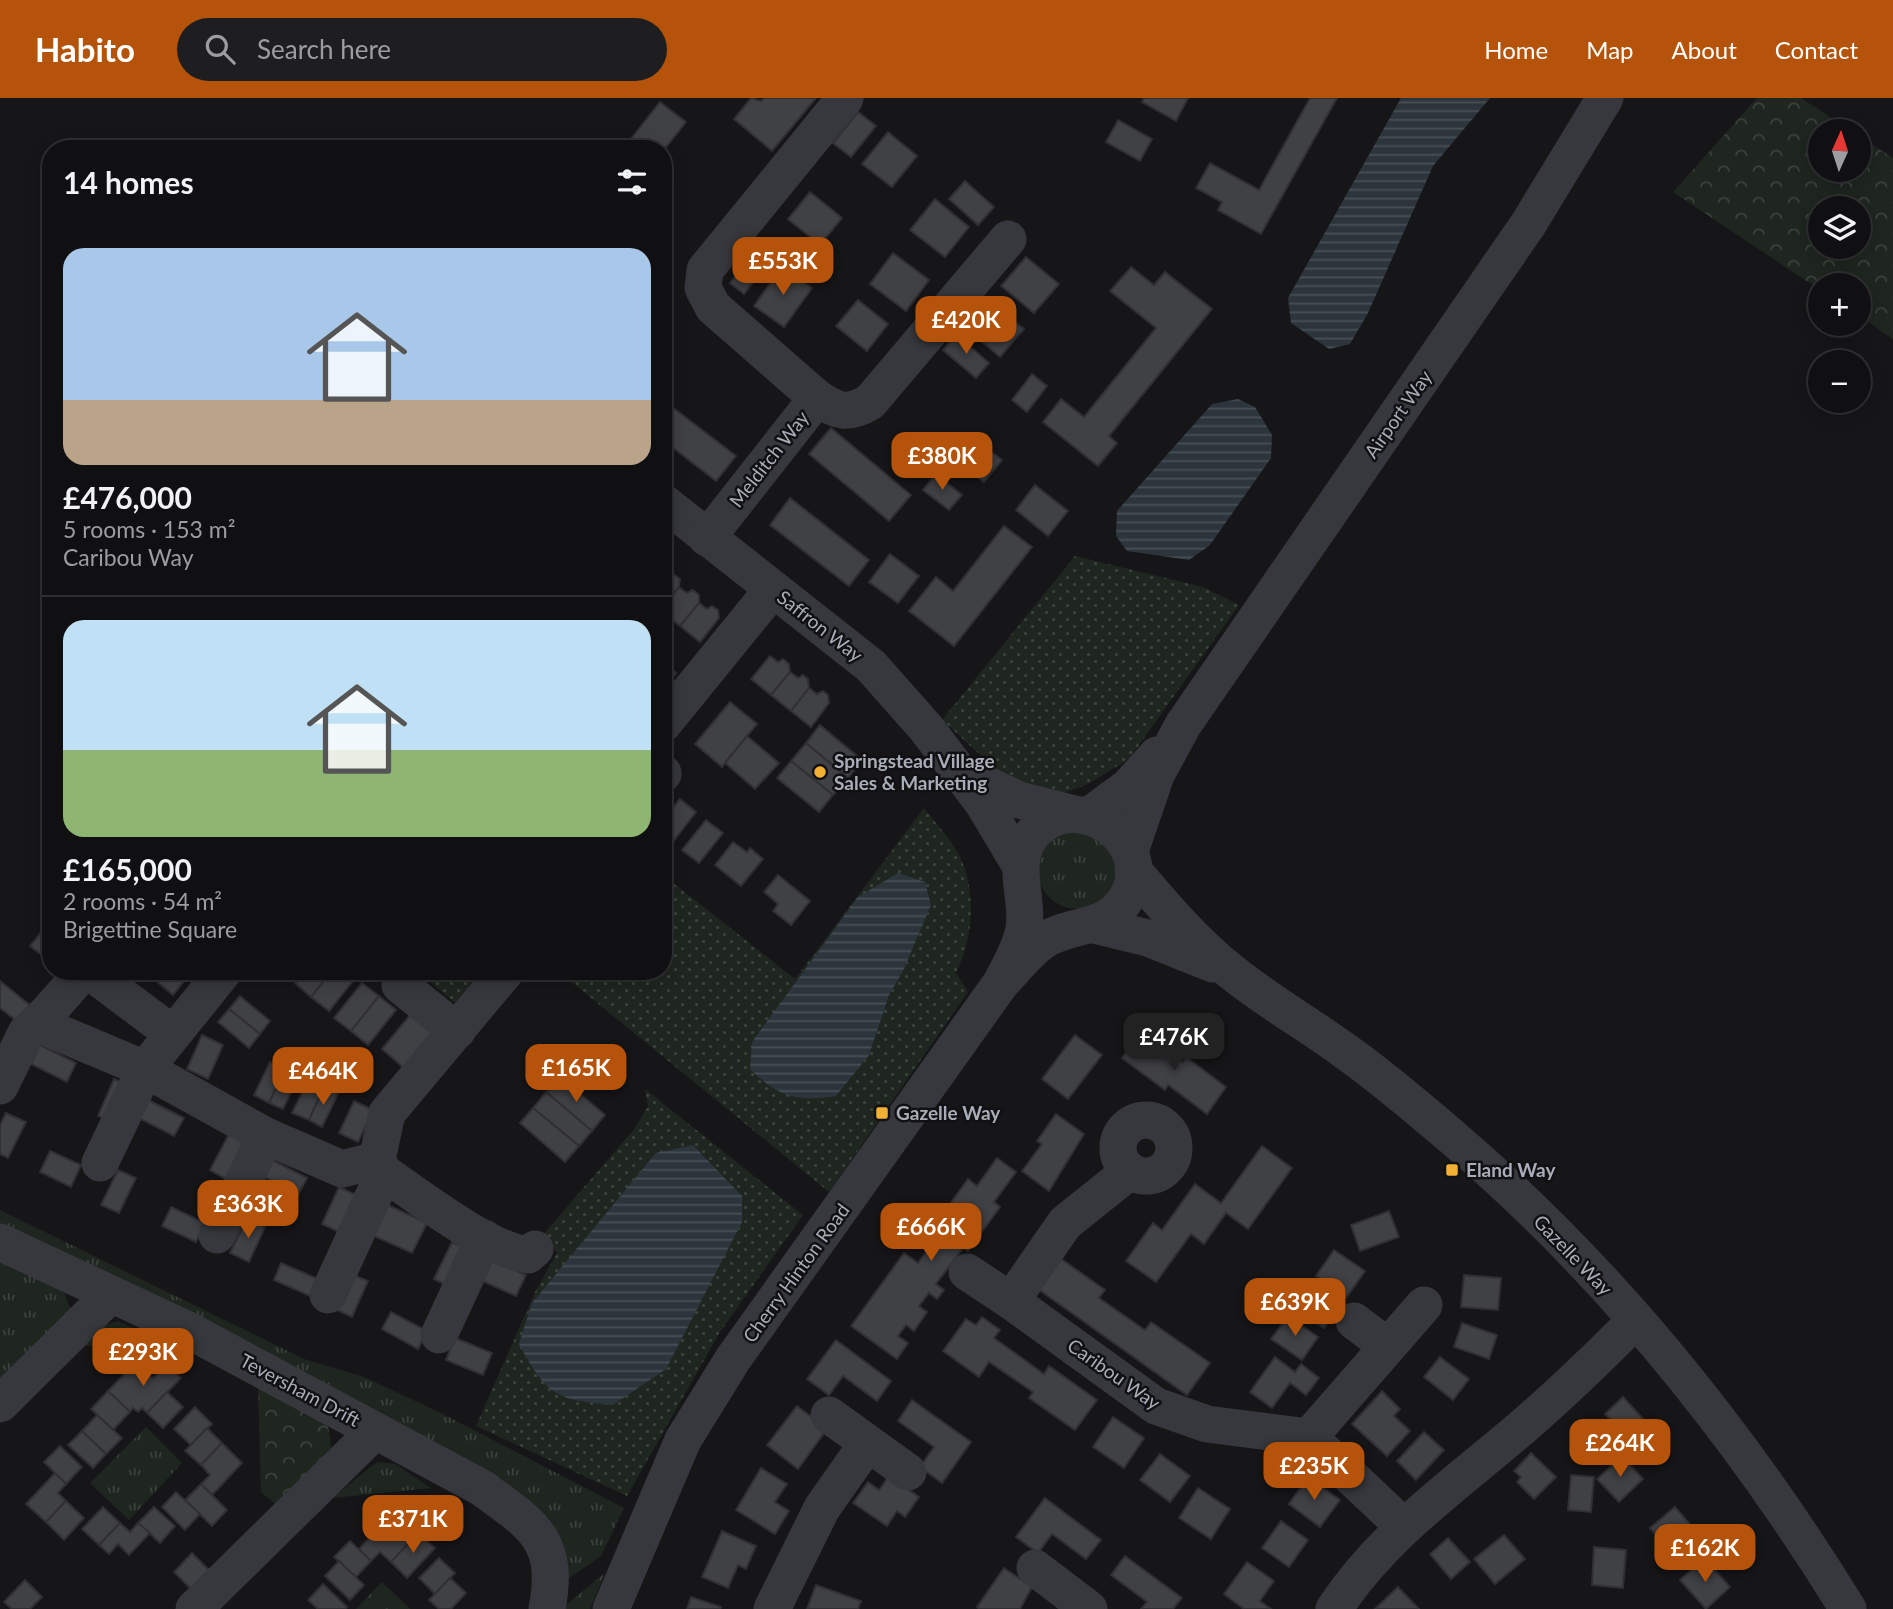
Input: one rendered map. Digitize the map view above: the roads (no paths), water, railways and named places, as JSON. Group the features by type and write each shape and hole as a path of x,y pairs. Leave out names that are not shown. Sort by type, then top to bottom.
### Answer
{"street":[{"name":"Melditch Way","path":"707,538 817,398 713,307 703,288 705,270 845,98"},
{"name":"Airport Way","path":"1082,815 1128,787 1183,725 1529,223 1605,98"},
{"path":"817,398 836,411 853,412 870,402 1008,239"},
{"name":"Saffron Way","path":"672,509 871,666 926,728 983,803 1020,870"},
{"path":"672,713 773,589"},
{"name":"Airport Way","path":"1132,861 1157,775 1183,725"},
{"name":"Saffron Way","path":"956,770 1019,800 1082,815"},
{"path":"1082,815 1115,828 1132,861 1132,884 1122,903 1107,919 1057,934 1042,942 1001,983 1024,932 1026,906 1020,870 1032,836 1043,825 1082,815"},
{"name":"Gazelle Way","path":"1132,861 1167,910 1227,969 1348,1053 1453,1138 1550,1228 1635,1321 1728,1431 1848,1609"},
{"path":"1020,870 1030,903 1048,919 1089,926"},
{"name":"Gazelle Way","path":"1089,926 1148,938 1227,969"},
{"path":"0,1086 26,1033 78,980"},
{"path":"98,980 173,1034"},
{"path":"100,1163 145,1069 217,980"},
{"path":"328,1295 380,1167 387,1114 499,980"},
{"name":"Cherry Hinton Road","path":"611,1609 683,1440 733,1359 1001,983"},
{"path":"400,985 457,1031"},
{"path":"47,1013 52,1030 145,1069 266,1136 342,1169 380,1167 484,1238 515,1253 528,1255 535,1249"},
{"path":"217,1235 266,1136"},
{"path":"1011,1301 1065,1223 1130,1171"},
{"path":"439,1335 484,1238"},
{"name":"Teversham Drift","path":"0,1242 188,1330 482,1488 520,1516 538,1535 550,1556 553,1578 547,1609"},
{"name":"Caribou Way","path":"967,1272 1156,1406 1179,1417 1207,1424 1310,1437"},
{"path":"0,1404 111,1294"},
{"path":"1403,1526 1310,1437 1424,1305"},
{"path":"1354,1321 1387,1346"},
{"path":"1334,1609 1366,1565 1403,1526 1526,1424 1635,1321"},
{"path":"829,1415 908,1472"},
{"name":"Teversham Drift","path":"194,1609 375,1431"},
{"path":"772,1609 821,1508 867,1444"},
{"path":"1035,1569 1074,1605"}],"place":[{"name":"Springstead Village Sales & Marketing","path":"820,772"},
{"name":"Gazelle Way","path":"882,1113"},
{"name":"Eland Way","path":"1452,1170"}]}
